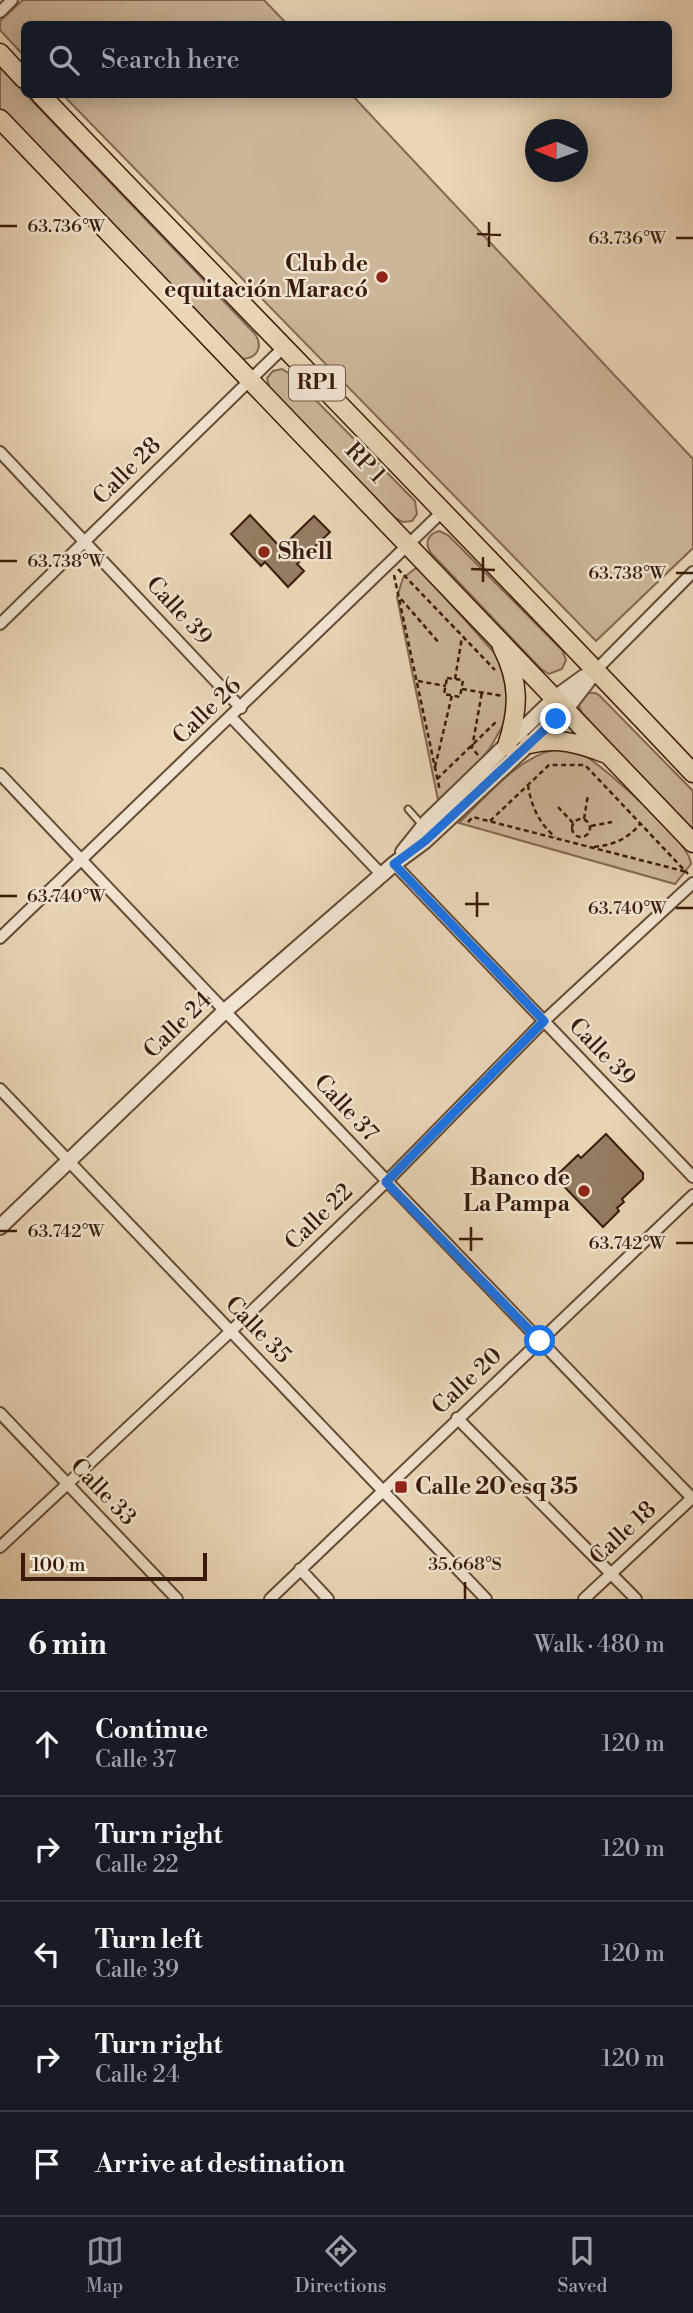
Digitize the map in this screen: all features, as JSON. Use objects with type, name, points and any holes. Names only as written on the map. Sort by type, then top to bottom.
[{"type":"main road","points":[[0,53],[21,76]]},
{"type":"main road","name":"RP 1","points":[[44,98],[693,773]]},
{"type":"main road","name":"RP 1","points":[[0,119],[693,842]]},
{"type":"main road","points":[[495,635],[509,664],[515,689],[516,717],[507,746]]},
{"type":"main road","points":[[529,744],[560,740],[582,744],[610,755]]},
{"type":"street","points":[[1,9],[12,0]]},
{"type":"street","name":"Calle 28","points":[[0,624],[283,348]]},
{"type":"street","name":"Calle 39","points":[[0,452],[241,708]]},
{"type":"street","name":"Calle 26","points":[[0,938],[442,512]]},
{"type":"street","name":"Calle 24","points":[[0,1227],[226,1010],[382,876],[424,826],[507,746],[561,703],[596,670],[693,572]]},
{"type":"street","name":"Calle 24","points":[[394,864],[425,841],[529,744],[561,703]]},
{"type":"street","points":[[231,717],[382,876]]},
{"type":"street","name":"Calle 37","points":[[0,775],[226,1010],[386,1182],[690,1495]]},
{"type":"street","name":"Calle 39","points":[[394,864],[693,1177]]},
{"type":"street","name":"Calle 22","points":[[0,1547],[231,1331],[386,1182],[544,1021],[693,881]]},
{"type":"street","name":"Calle 35","points":[[0,1089],[486,1599]]},
{"type":"street","name":"Calle 20","points":[[270,1599],[693,1195]]},
{"type":"street","name":"Calle 33","points":[[0,1413],[177,1599]]},
{"type":"street","points":[[457,1418],[636,1599]]},
{"type":"street","name":"Calle 18","points":[[584,1599],[690,1495],[693,1481]]},
{"type":"street","points":[[300,1569],[328,1599]]},
{"type":"lane","points":[[408,809],[424,826]]},
{"type":"path","points":[[391,562],[441,796]]},
{"type":"path","points":[[391,562],[495,670]]},
{"type":"path","points":[[398,596],[440,644]]},
{"type":"path","points":[[455,679],[463,636]]},
{"type":"path","points":[[447,678],[463,680],[460,697],[444,694],[446,686],[447,678]]},
{"type":"path","points":[[416,681],[446,686]]},
{"type":"path","points":[[503,687],[504,705]]},
{"type":"path","points":[[462,689],[504,696]]},
{"type":"path","points":[[472,748],[482,692]]},
{"type":"path","points":[[435,769],[452,695]]},
{"type":"path","points":[[437,779],[472,748],[505,713]]},
{"type":"path","points":[[490,821],[549,765],[585,765],[693,881]]},
{"type":"path","points":[[528,785],[530,800],[539,818],[558,839]]},
{"type":"path","points":[[584,819],[588,796]]},
{"type":"path","points":[[558,807],[573,822]]},
{"type":"path","points":[[468,822],[474,817],[687,872]]},
{"type":"path","points":[[573,822],[584,819],[590,826]]},
{"type":"path","points":[[573,822],[572,831],[579,838],[587,835],[590,826]]},
{"type":"path","points":[[590,826],[612,822]]},
{"type":"path","points":[[584,846],[607,846],[618,842],[641,824]]},
{"type":"shaded area","points":[[23,0],[264,0],[284,21],[21,21],[21,53],[0,30],[0,21]]},
{"type":"shaded area","points":[[0,67],[21,89],[21,98],[30,98],[255,334],[259,343],[258,351],[243,359],[234,355],[0,109]]},
{"type":"shaded area","name":"Club de equitación Maracó","points":[[66,98],[355,98],[693,459],[693,548],[596,641]]},
{"type":"shaded area","points":[[282,369],[415,501],[417,514],[412,521],[403,522],[395,518],[270,391],[267,378],[273,371]]},
{"type":"shaded area","points":[[439,531],[448,535],[562,650],[566,660],[562,669],[549,674],[541,669],[431,553],[428,539]]},
{"type":"shaded area","points":[[416,568],[500,659],[509,696],[506,720],[490,748],[474,768],[438,800],[397,597],[403,578]]},
{"type":"shaded area","points":[[586,693],[599,695],[693,791],[693,831],[582,713],[578,704]]},
{"type":"shaded area","points":[[561,749],[581,754],[597,764],[629,791],[678,840],[691,864],[675,884],[459,823],[505,777],[533,758]]},
{"type":"building","points":[[250,515],[281,548],[314,516],[330,532],[297,564],[304,571],[288,587],[265,562],[261,566],[231,534]]},
{"type":"building","points":[[606,1134],[643,1173],[643,1179],[622,1199],[624,1202],[617,1208],[619,1211],[603,1227],[555,1177],[578,1155],[581,1158]]},
{"type":"place","name":"Club de equitación Maracó","points":[[382,277]]},
{"type":"place","name":"Shell","points":[[264,552]]},
{"type":"place","name":"Banco de La Pampa","points":[[584,1191]]},
{"type":"place","name":"Calle 20 esq 35","points":[[401,1487]]},
{"type":"route","points":[[540,1341],[386,1182],[544,1021],[394,864],[425,841],[556,719]]}]
